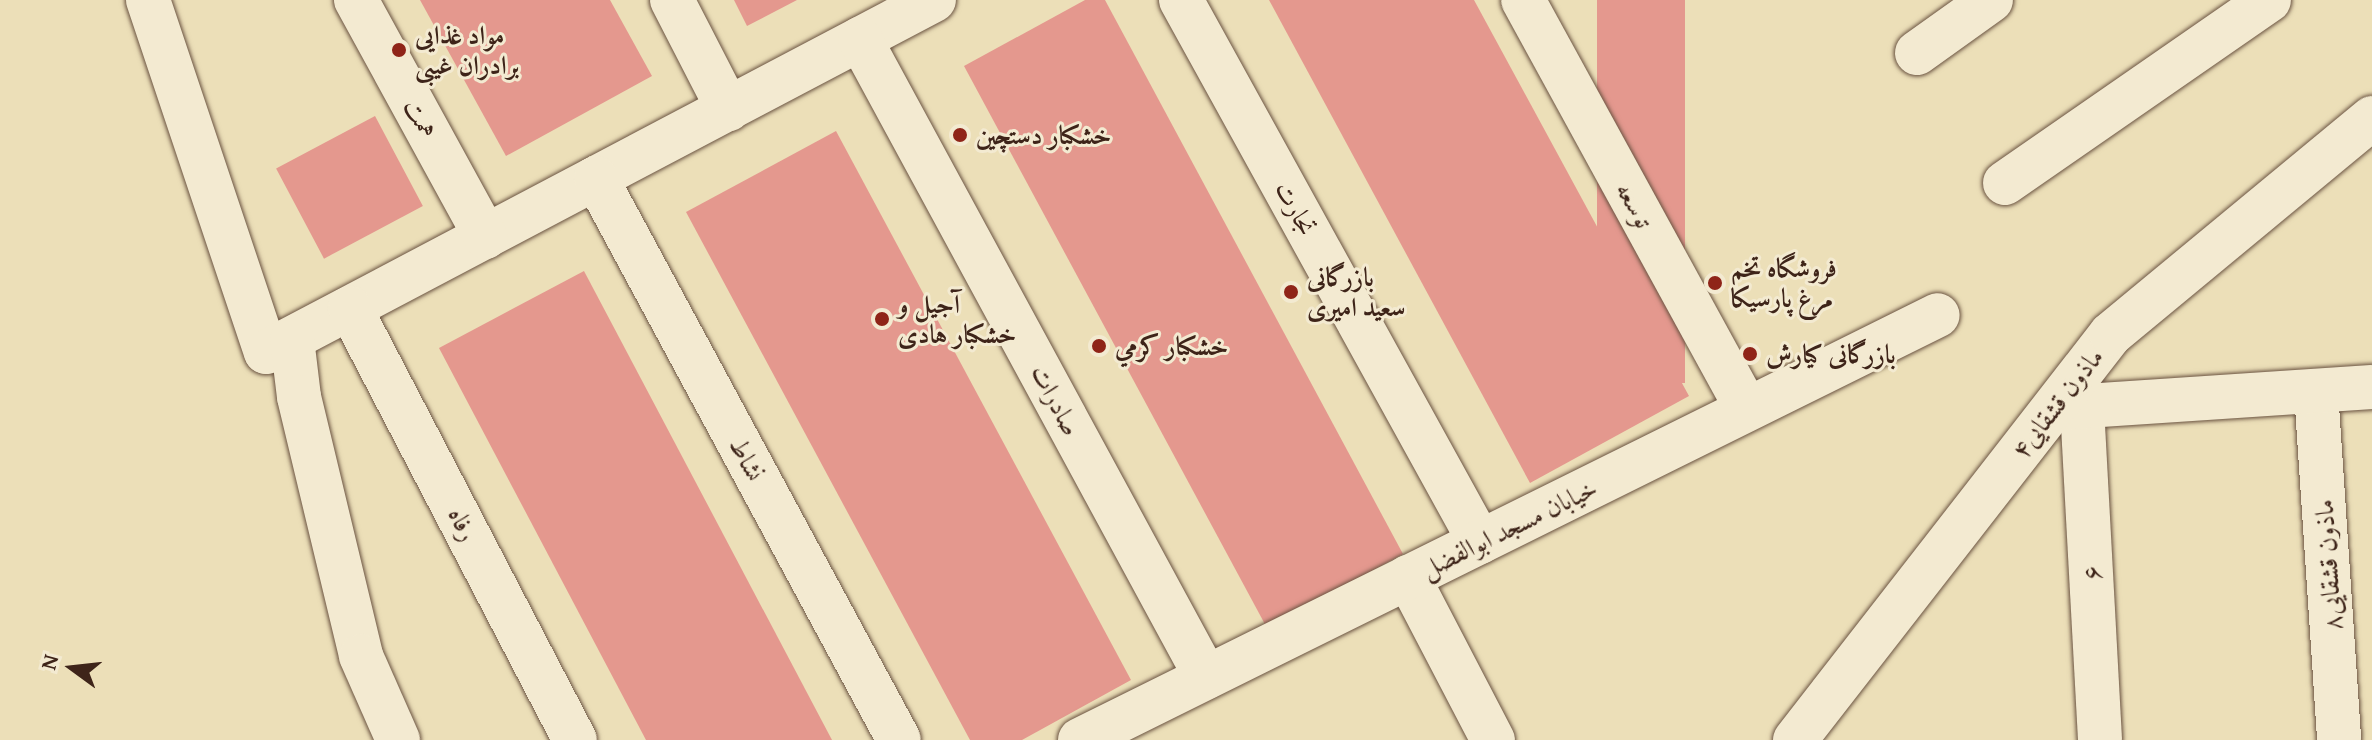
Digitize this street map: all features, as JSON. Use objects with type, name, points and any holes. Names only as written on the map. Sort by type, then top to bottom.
[{"type":"street","points":[[148,0],[266,352],[934,0]]},
{"type":"street","name":"همت","points":[[356,0],[486,237]]},
{"type":"street","points":[[672,0],[728,109]]},
{"type":"street","name":"تجارت","points":[[1181,0],[1480,542]]},
{"type":"street","name":"توسعه","points":[[1523,0],[1747,409]]},
{"type":"street","points":[[1917,53],[1991,0]]},
{"type":"street","points":[[2005,183],[2269,0]]},
{"type":"street","name":"صادرات","points":[[860,39],[1206,677]]},
{"type":"street","name":"۴ماذون قشقایی","points":[[1795,740],[2068,408],[2111,334],[2372,118]]},
{"type":"street","name":"نشاط","points":[[596,178],[899,740]]},
{"type":"street","name":"رفاه","points":[[350,308],[575,740]]},
{"type":"street","name":"خیابان مسجد ابوالفضل","points":[[1080,740],[1938,315]]},
{"type":"street","points":[[292,339],[302,412],[361,656],[398,740]]},
{"type":"street","points":[[2068,408],[2372,387]]},
{"type":"street","name":"۸ماذون قشقایی","points":[[2316,391],[2339,740]]},
{"type":"street","name":"۶","points":[[2068,408],[2100,740]]},
{"type":"street","points":[[1408,577],[1493,740]]},
{"type":"building","points":[[420,0],[610,0],[652,76],[506,156]]},
{"type":"building","points":[[734,0],[797,0],[747,26]]},
{"type":"building","points":[[1085,0],[1105,0],[1403,554],[1267,628],[964,66]]},
{"type":"building","points":[[1269,0],[1474,0],[1689,396],[1530,483]]},
{"type":"building","points":[[1597,0],[1685,0],[1685,383],[1597,383]]},
{"type":"building","points":[[375,116],[423,206],[324,259],[276,169]]},
{"type":"building","points":[[836,131],[1131,680],[1022,740],[970,740],[686,212]]},
{"type":"building","points":[[584,271],[832,740],[646,740],[439,348]]},
{"type":"place","name":"مواد غذایی برادران غیبی","points":[[399,50]]},
{"type":"place","name":"خشکبار دستچین","points":[[960,135]]},
{"type":"place","name":"فروشگاه تخم مرغ پارسیکا","points":[[1715,283]]},
{"type":"place","name":"بازرگانی سعید امیری","points":[[1291,292]]},
{"type":"place","name":"آجیل و خشکبار هادی","points":[[882,319]]},
{"type":"place","name":"خشكبار كرمي","points":[[1099,346]]},
{"type":"place","name":"بازرگانی کیارش","points":[[1750,354]]}]
